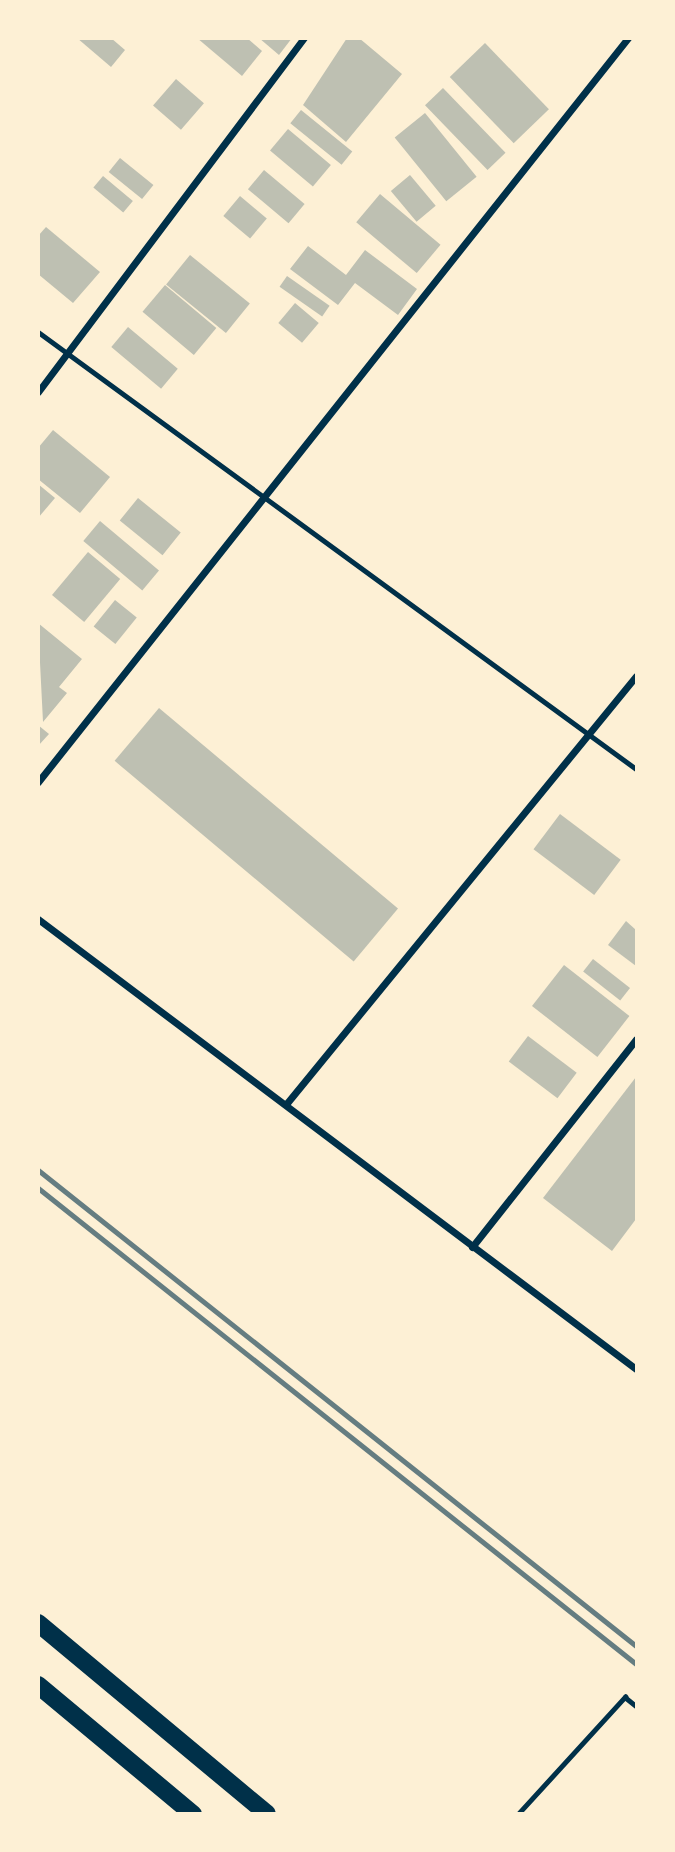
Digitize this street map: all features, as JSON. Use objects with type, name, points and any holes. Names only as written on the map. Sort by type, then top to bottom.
[{"type":"main road","points":[[38,1623],[267,1814]]},
{"type":"main road","points":[[38,1685],[193,1814]]},
{"type":"street","points":[[38,392],[304,38]]},
{"type":"street","points":[[38,782],[630,40]]},
{"type":"street","points":[[287,1103],[636,676]]},
{"type":"street","points":[[38,919],[287,1103],[472,1247],[636,1369]]},
{"type":"street","points":[[472,1247],[636,1039]]},
{"type":"lane","points":[[38,332],[636,769]]},
{"type":"path","points":[[518,1814],[625,1697],[636,1706]]},
{"type":"building","points":[[77,38],[111,38],[125,50],[111,67]]},
{"type":"building","points":[[197,38],[247,38],[262,51],[242,76]]},
{"type":"building","points":[[259,38],[292,38],[279,55]]},
{"type":"building","points":[[347,38],[359,38],[402,74],[346,142],[303,105]]},
{"type":"building","points":[[485,43],[549,109],[514,143],[450,77]]},
{"type":"building","points":[[176,79],[204,103],[181,130],[153,105]]},
{"type":"building","points":[[443,88],[506,153],[488,170],[425,105]]},
{"type":"building","points":[[301,110],[352,152],[342,165],[290,123]]},
{"type":"building","points":[[425,113],[477,177],[446,201],[395,138]]},
{"type":"building","points":[[288,129],[331,165],[313,186],[270,150]]},
{"type":"building","points":[[120,158],[153,185],[142,199],[109,172]]},
{"type":"building","points":[[264,170],[305,204],[289,223],[248,189]]},
{"type":"building","points":[[410,175],[436,206],[417,222],[391,191]]},
{"type":"building","points":[[103,176],[133,201],[123,213],[93,187]]},
{"type":"building","points":[[380,194],[441,245],[417,273],[356,222]]},
{"type":"building","points":[[240,196],[267,218],[250,238],[223,216]]},
{"type":"building","points":[[46,227],[100,272],[73,303],[38,274],[38,236]]},
{"type":"building","points":[[308,246],[346,275],[365,250],[417,289],[398,315],[355,283],[338,305],[290,269]]},
{"type":"building","points":[[190,255],[250,303],[226,333],[166,285]]},
{"type":"building","points":[[287,276],[330,306],[322,316],[280,287]]},
{"type":"building","points":[[165,285],[216,328],[194,355],[143,312]]},
{"type":"building","points":[[295,303],[319,323],[302,343],[278,323]]},
{"type":"building","points":[[128,327],[178,369],[161,389],[111,347]]},
{"type":"building","points":[[53,430],[110,477],[80,513],[38,479],[38,448]]},
{"type":"building","points":[[38,484],[55,498],[38,518]]},
{"type":"building","points":[[138,498],[181,533],[162,555],[120,521]]},
{"type":"building","points":[[100,521],[159,570],[142,590],[83,541]]},
{"type":"building","points":[[88,552],[120,579],[84,622],[52,595]]},
{"type":"building","points":[[115,600],[137,618],[115,644],[94,626]]},
{"type":"building","points":[[38,623],[82,659],[59,687],[67,693],[43,722]]},
{"type":"building","points":[[159,708],[398,909],[354,961],[115,761]]},
{"type":"building","points":[[38,725],[49,734],[38,746]]},
{"type":"building","points":[[560,814],[621,860],[594,895],[534,849]]},
{"type":"building","points":[[626,921],[636,930],[636,966],[608,945]]},
{"type":"building","points":[[593,959],[630,988],[620,1001],[583,972]]},
{"type":"building","points":[[564,965],[629,1016],[597,1057],[532,1006]]},
{"type":"building","points":[[528,1036],[577,1073],[557,1098],[509,1062]]},
{"type":"building","points":[[636,1077],[636,1219],[612,1251],[543,1198]]},
{"type":"railway","points":[[38,1170],[636,1646]]},
{"type":"railway","points":[[38,1188],[636,1664]]}]
